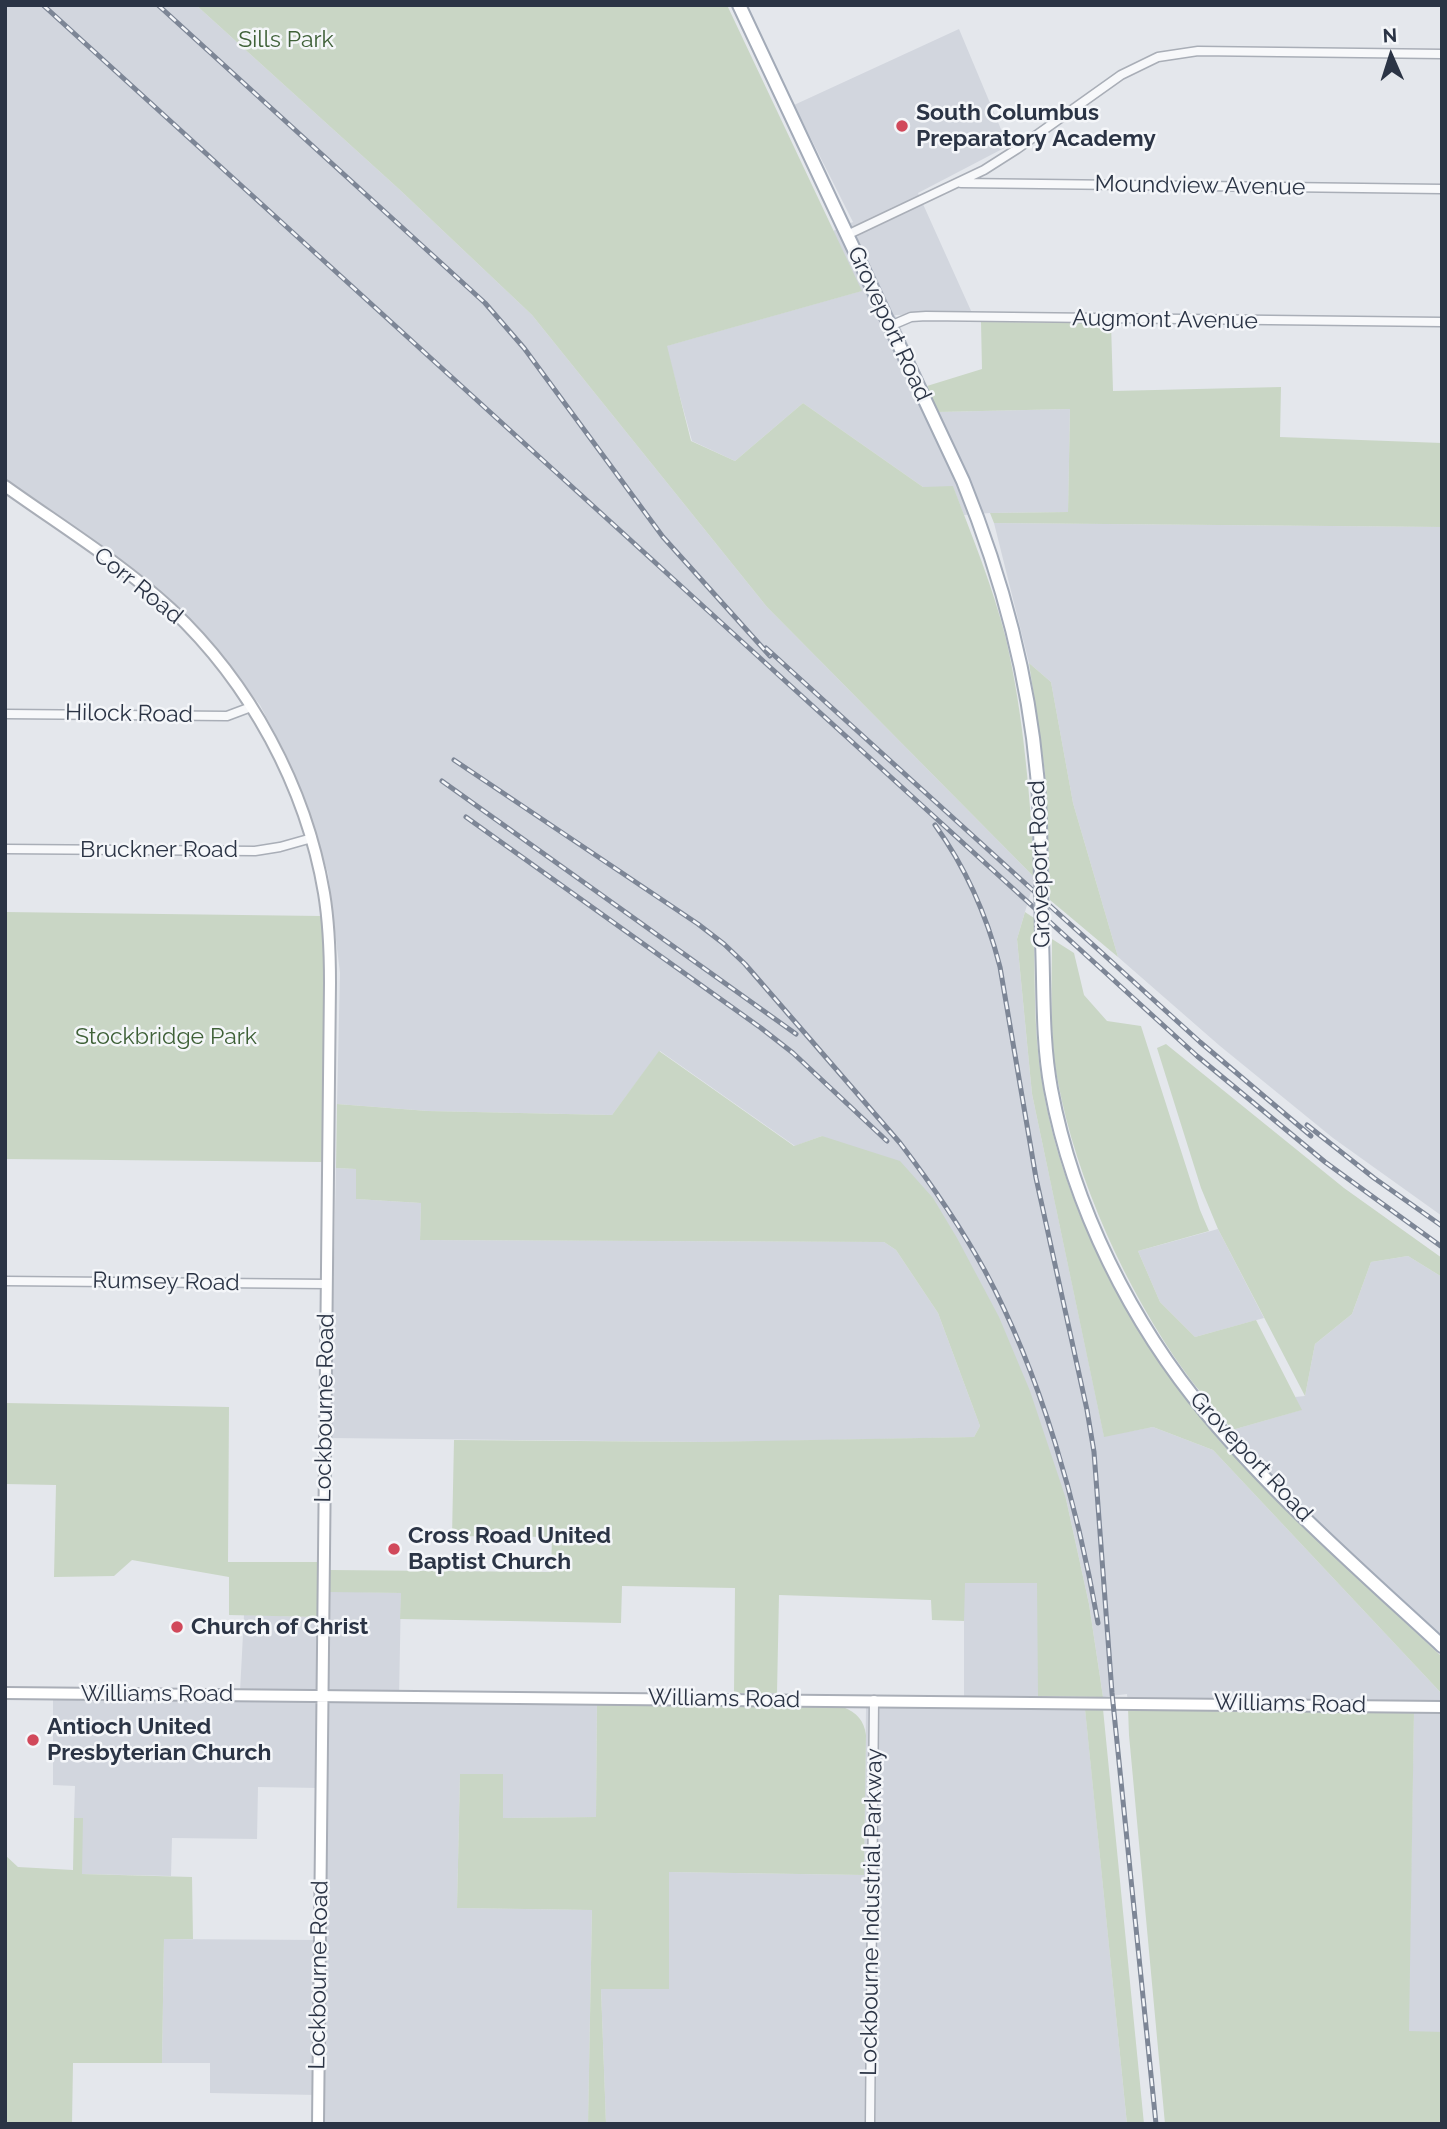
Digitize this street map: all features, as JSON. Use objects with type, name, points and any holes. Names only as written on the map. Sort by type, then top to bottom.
[{"type":"main road","name":"Groveport Road","points":[[738,5],[962,481],[989,550],[1007,609],[1020,662],[1039,790],[1046,1052],[1060,1131],[1095,1229],[1136,1311],[1194,1397],[1237,1448],[1293,1505],[1442,1646]]},
{"type":"street","points":[[847,235],[958,183],[1017,149],[1121,75],[1157,57],[1198,51],[1442,54]]},
{"type":"street","name":"Moundview Avenue","points":[[958,183],[1442,189]]},
{"type":"street","name":"Augmont Avenue","points":[[890,326],[919,316],[1442,322]]},
{"type":"street","name":"Corr Road","points":[[5,486],[127,573],[171,609],[218,660],[251,707]]},
{"type":"street","name":"Hilock Road","points":[[5,714],[227,716],[251,707]]},
{"type":"street","name":"Lockbourne Road","points":[[251,707],[283,764],[312,838],[324,891],[330,957],[318,2124]]},
{"type":"street","name":"Bruckner Road","points":[[5,849],[255,851],[312,838]]},
{"type":"street","name":"Rumsey Road","points":[[5,1280],[327,1284]]},
{"type":"street","name":"Williams Road","points":[[5,1693],[1442,1707]]},
{"type":"street","name":"Lockbourne Industrial Parkway","points":[[870,2124],[874,1700]]},
{"type":"shaded area","points":[[5,5],[196,5],[400,190],[532,315],[767,607],[1035,878],[1017,939],[1032,1094],[1104,1436],[1153,1427],[1213,1450],[1442,1694],[1442,2032],[1408,2032],[1414,1711],[1128,1708],[1127,1694],[1103,1697],[1089,1604],[1066,1499],[822,1136],[795,1146],[660,1051],[612,1115],[428,1111],[337,1104],[340,973],[328,873],[288,759],[260,705],[205,637],[172,603],[119,558],[5,478]]},
{"type":"shaded area","points":[[959,29],[1008,146],[918,193],[972,313],[895,315],[938,412],[1070,409],[1068,512],[964,515],[953,487],[923,487],[803,403],[735,461],[692,441],[666,346],[861,291],[833,231],[853,222],[794,105]]},
{"type":"shaded area","points":[[994,523],[1442,527],[1442,1216],[1333,1138],[1220,1046],[1118,957],[1073,803],[1051,682],[1029,663]]},
{"type":"shaded area","points":[[336,1168],[356,1169],[357,1199],[421,1203],[420,1240],[884,1242],[896,1250],[938,1313],[980,1426],[974,1437],[786,1441],[330,1438]]},
{"type":"shaded area","points":[[1218,1229],[1264,1318],[1195,1337],[1160,1302],[1138,1251]]},
{"type":"shaded area","points":[[1408,1256],[1442,1277],[1442,1657],[1300,1523],[1216,1436],[1301,1410],[1295,1397],[1305,1396],[1315,1344],[1352,1314],[1371,1262]]},
{"type":"shaded area","points":[[964,1583],[1038,1583],[1038,1696],[1084,1698],[1127,2124],[606,2124],[601,1989],[669,1989],[669,1872],[864,1875],[866,1707],[964,1709]]},
{"type":"shaded area","points":[[317,1591],[401,1593],[399,1697],[597,1701],[596,1817],[503,1818],[460,1775],[457,1908],[592,1910],[588,2124],[317,2124],[317,2095],[210,2093],[210,2063],[162,2063],[164,1939],[320,1940],[320,1788],[258,1787],[257,1839],[172,1838],[171,1876],[81,1874],[82,1818],[74,1818],[75,1786],[53,1785],[53,1691],[240,1692],[244,1615],[316,1617]]},
{"type":"green space","name":"Sills Park","points":[[196,5],[727,5],[862,291],[667,346],[691,441],[735,461],[803,403],[923,487],[953,486],[982,562],[1006,639],[1025,758],[1035,878],[767,607],[532,315],[400,190]]},
{"type":"green space","points":[[981,322],[1111,323],[1113,391],[1281,387],[1280,437],[1442,443],[1442,527],[994,523],[990,513],[1068,512],[1070,409],[938,412],[927,386],[982,369]]},
{"type":"green space","points":[[1029,663],[1051,682],[1073,803],[1118,957],[1050,900],[1045,773]]},
{"type":"green space","name":"Stockbridge Park","points":[[5,912],[321,916],[326,975],[322,1162],[5,1159]]},
{"type":"green space","points":[[1025,912],[1034,918],[1037,1041],[1052,1131],[1066,1178],[1105,1269],[1156,1355],[1221,1442],[1309,1531],[1442,1657],[1442,1694],[1213,1450],[1153,1427],[1104,1437],[1032,1094],[1017,939]]},
{"type":"green space","points":[[1052,939],[1074,953],[1084,995],[1107,1021],[1141,1026],[1209,1231],[1138,1251],[1160,1302],[1195,1337],[1256,1320],[1302,1410],[1232,1430],[1190,1379],[1143,1307],[1106,1233],[1077,1157],[1066,1119],[1055,1065],[1052,1029]]},
{"type":"green space","points":[[1166,1044],[1344,1188],[1442,1258],[1442,1277],[1408,1256],[1371,1262],[1352,1314],[1315,1344],[1305,1396],[1218,1229],[1201,1188],[1157,1048]]},
{"type":"green space","points":[[659,1051],[794,1146],[822,1136],[900,1161],[933,1198],[999,1317],[1030,1391],[1066,1499],[1089,1604],[1103,1697],[1038,1696],[1037,1583],[965,1583],[964,1621],[932,1620],[931,1600],[779,1595],[777,1693],[734,1693],[735,1588],[622,1586],[621,1623],[400,1619],[401,1593],[330,1592],[330,1570],[551,1572],[552,1537],[452,1536],[454,1440],[702,1442],[974,1437],[980,1426],[938,1313],[896,1250],[884,1242],[420,1240],[421,1203],[356,1199],[356,1169],[336,1168],[337,1104],[428,1111],[612,1115]]},
{"type":"green space","points":[[5,1403],[229,1407],[228,1562],[318,1562],[317,1617],[229,1615],[229,1577],[132,1560],[114,1576],[54,1577],[56,1485],[5,1484]]},
{"type":"green space","points":[[597,1701],[843,1707],[852,1712],[862,1721],[866,1735],[864,1875],[669,1872],[669,1989],[601,1989],[606,2124],[588,2124],[592,1910],[457,1908],[460,1774],[503,1774],[503,1818],[596,1817]]},
{"type":"green space","points":[[1128,1708],[1414,1711],[1409,2031],[1442,2032],[1442,2124],[1165,2124]]},
{"type":"green space","points":[[1085,1709],[1103,1709],[1144,2124],[1127,2124]]},
{"type":"green space","points":[[74,1818],[83,1818],[82,1874],[192,1877],[193,1939],[164,1939],[162,2063],[73,2063],[72,2124],[5,2124],[5,1855],[18,1867],[73,1870]]},
{"type":"railway","points":[[43,5],[1197,1056],[1325,1162],[1442,1247]]},
{"type":"railway","points":[[158,5],[485,303],[524,348],[663,537],[770,656]]},
{"type":"railway","points":[[766,648],[1200,1042],[1311,1136]]},
{"type":"railway","points":[[454,760],[724,944],[745,964],[900,1143],[976,1255],[1005,1311],[1023,1354],[1040,1397],[1068,1488],[1098,1623]]},
{"type":"railway","points":[[442,781],[796,1034]]},
{"type":"railway","points":[[466,817],[761,1028],[793,1053],[887,1141]]},
{"type":"railway","points":[[935,825],[974,893],[989,929],[1000,967],[1036,1178],[1087,1410],[1094,1452],[1112,1693],[1156,2124]]},
{"type":"railway","points":[[1307,1125],[1374,1178],[1442,1226]]},
{"type":"place","name":"South Columbus Preparatory Academy","points":[[902,126]]},
{"type":"place","name":"Cross Road United Baptist Church","points":[[394,1549]]},
{"type":"place","name":"Church of Christ","points":[[177,1627]]},
{"type":"place","name":"Antioch United Presbyterian Church","points":[[33,1740]]}]
